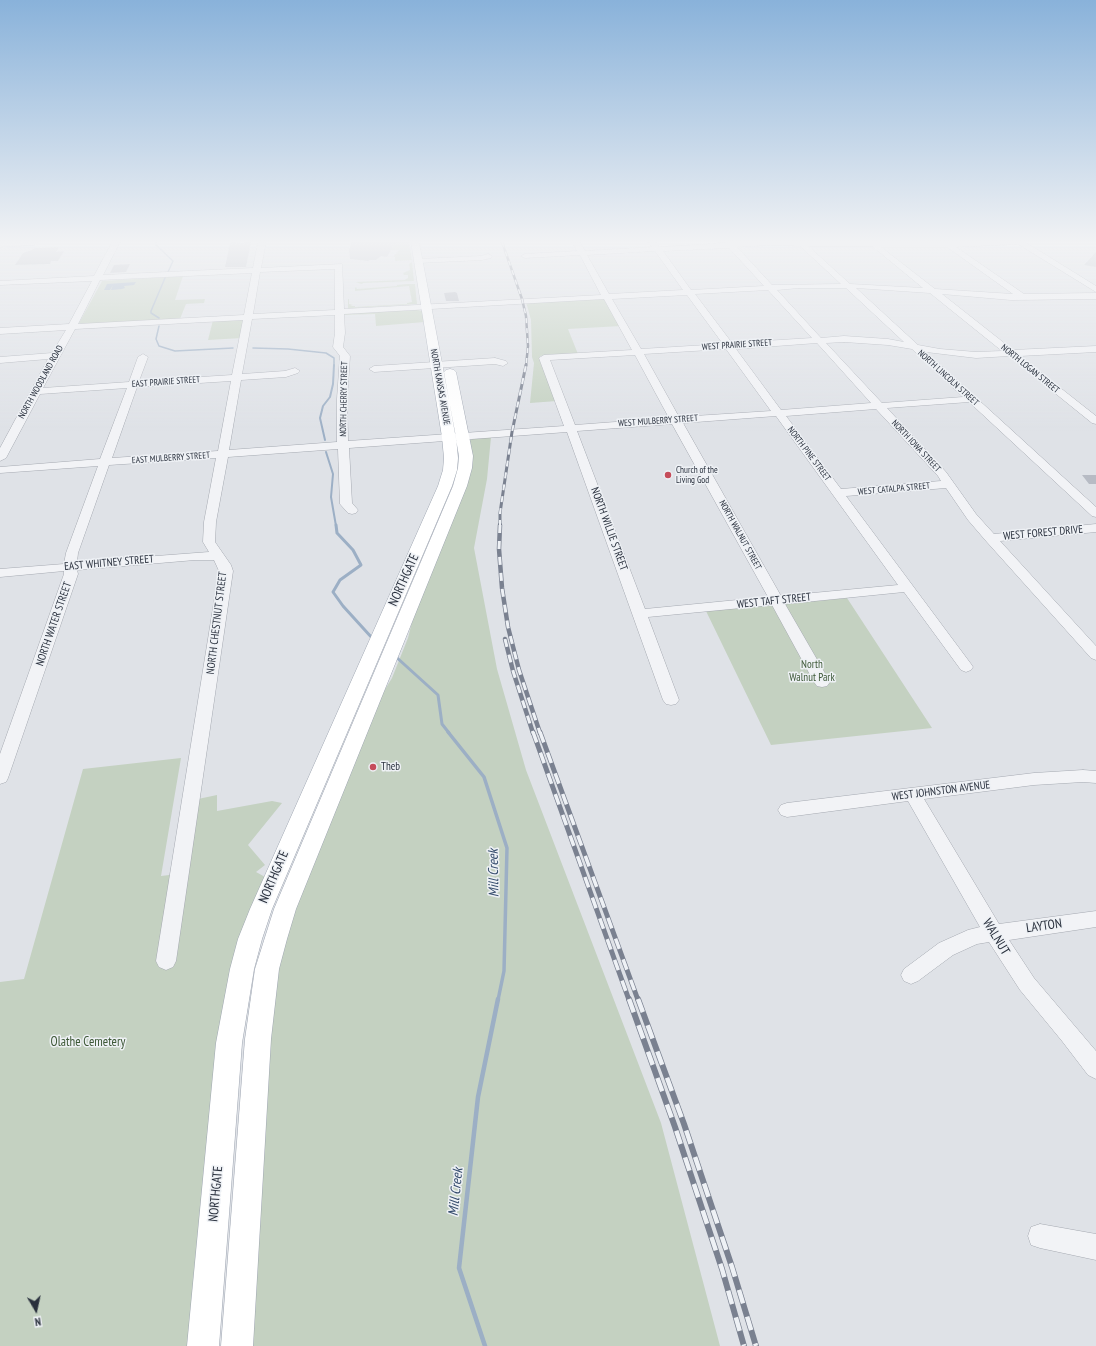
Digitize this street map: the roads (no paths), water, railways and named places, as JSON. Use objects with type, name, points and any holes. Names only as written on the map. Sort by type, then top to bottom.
[{"type":"main road","name":"NORTH KANSAS AVENUE","points":[[431,306],[442,331]]},
{"type":"main road","name":"NORTH KANSAS AVENUE","points":[[431,306],[436,365],[456,437]]},
{"type":"main road","name":"NORTH KANSAS AVENUE","points":[[447,359],[456,437]]},
{"type":"main road","name":"NORTHGATE","points":[[237,1346],[258,1039],[267,969],[274,939],[377,663],[387,618],[445,486],[450,470],[456,437]]},
{"type":"main road","name":"NORTHGATE","points":[[203,1346],[229,1043],[242,969],[250,939],[261,909],[377,663],[400,630],[460,486],[465,468],[466,456],[456,437]]},
{"type":"street","name":"NORTH WOODLAND ROAD","points":[[0,458],[84,305]]},
{"type":"street","name":"NORTH CHESTNUT STREET","points":[[166,961],[226,571],[224,565],[209,542],[210,522],[251,305]]},
{"type":"street","name":"NORTH CHERRY STREET","points":[[338,305],[340,333],[338,347],[345,356],[342,399],[346,504],[352,510]]},
{"type":"street","points":[[0,331],[454,305]]},
{"type":"street","name":"NORTH WALNUT STREET","points":[[610,305],[822,682]]},
{"type":"street","name":"NORTH PINE STREET","points":[[698,305],[966,667]]},
{"type":"street","name":"NORTH IOWA STREET","points":[[786,305],[942,474],[972,517],[1096,655]]},
{"type":"street","name":"NORTH LINCOLN STREET","points":[[868,305],[1096,513]]},
{"type":"street","name":"NORTH LOGAN STREET","points":[[951,305],[1096,421]]},
{"type":"street","name":"WEST PRAIRIE STREET","points":[[544,358],[818,340],[860,339],[883,341],[957,354],[1012,354],[1096,349]]},
{"type":"street","points":[[0,360],[55,356]]},
{"type":"street","name":"NORTH WATER STREET","points":[[0,778],[71,574],[70,562],[72,553],[143,357]]},
{"type":"street","name":"NORTH WILLIE STREET","points":[[544,358],[671,700]]},
{"type":"street","points":[[374,369],[436,365],[447,359],[495,361],[503,363]]},
{"type":"street","name":"EAST PRAIRIE STREET","points":[[36,391],[238,378],[286,374],[296,371]]},
{"type":"street","name":"WEST MULBERRY STREET","points":[[343,445],[879,405],[972,400]]},
{"type":"street","name":"EAST MULBERRY STREET","points":[[0,470],[343,445]]},
{"type":"street","name":"WEST CATALPA STREET","points":[[838,493],[950,484]]},
{"type":"street","name":"WEST FOREST DRIVE","points":[[990,538],[1096,528]]},
{"type":"street","name":"EAST WHITNEY STREET","points":[[0,573],[195,556],[217,556]]},
{"type":"street","name":"WEST TAFT STREET","points":[[640,614],[907,588]]},
{"type":"street","name":"WEST JOHNSTON AVENUE","points":[[787,810],[1034,779],[1083,776],[1096,777]]},
{"type":"street","name":"WALNUT","points":[[912,794],[992,933],[1028,984],[1096,1068]]},
{"type":"street","name":"LAYTON","points":[[911,975],[946,949],[975,936],[1096,919]]},
{"type":"street","points":[[1040,1236],[1096,1247]]},
{"type":"waterway","name":"Mill Creek","points":[[154,305],[151,313],[159,318]]},
{"type":"waterway","name":"Mill Creek","points":[[159,326],[156,339],[159,346],[175,351],[233,348]]},
{"type":"waterway","name":"Mill Creek","points":[[253,348],[288,349],[326,353],[334,358],[334,365]]},
{"type":"waterway","name":"Mill Creek","points":[[325,440],[320,418],[323,406],[330,397],[333,384],[334,365]]},
{"type":"waterway","name":"Mill Creek","points":[[326,452],[333,474],[331,497],[336,526]]},
{"type":"waterway","name":"Mill Creek","points":[[336,525],[337,533],[353,550],[361,565],[340,580],[333,592],[343,606],[373,639]]},
{"type":"waterway","name":"Mill Creek","points":[[395,656],[438,695],[442,724],[449,733]]},
{"type":"waterway","name":"Mill Creek","points":[[448,732],[484,777],[507,848],[504,971],[498,1000]]},
{"type":"waterway","name":"Mill Creek","points":[[485,1346],[459,1268],[478,1097],[498,999]]},
{"type":"railway","points":[[523,305],[526,316],[528,346],[526,366]]},
{"type":"railway","points":[[500,525],[500,513],[512,432],[526,365]]},
{"type":"railway","points":[[500,525],[499,549],[502,588],[508,627],[519,670],[540,733]]},
{"type":"railway","points":[[505,639],[513,671],[533,733]]},
{"type":"railway","points":[[533,732],[629,1000]]},
{"type":"railway","points":[[540,732],[638,1000]]},
{"type":"railway","points":[[629,999],[675,1127],[722,1269],[744,1346]]},
{"type":"railway","points":[[638,999],[684,1124],[732,1267],[756,1346]]},
{"type":"place","name":"Church of the Living God","points":[[668,475]]},
{"type":"place","name":"Theb","points":[[373,767]]},
{"type":"park label","name":"North Walnut Park","points":[[812,671]]},
{"type":"park label","name":"Olathe Cemetery","points":[[88,1042]]}]
